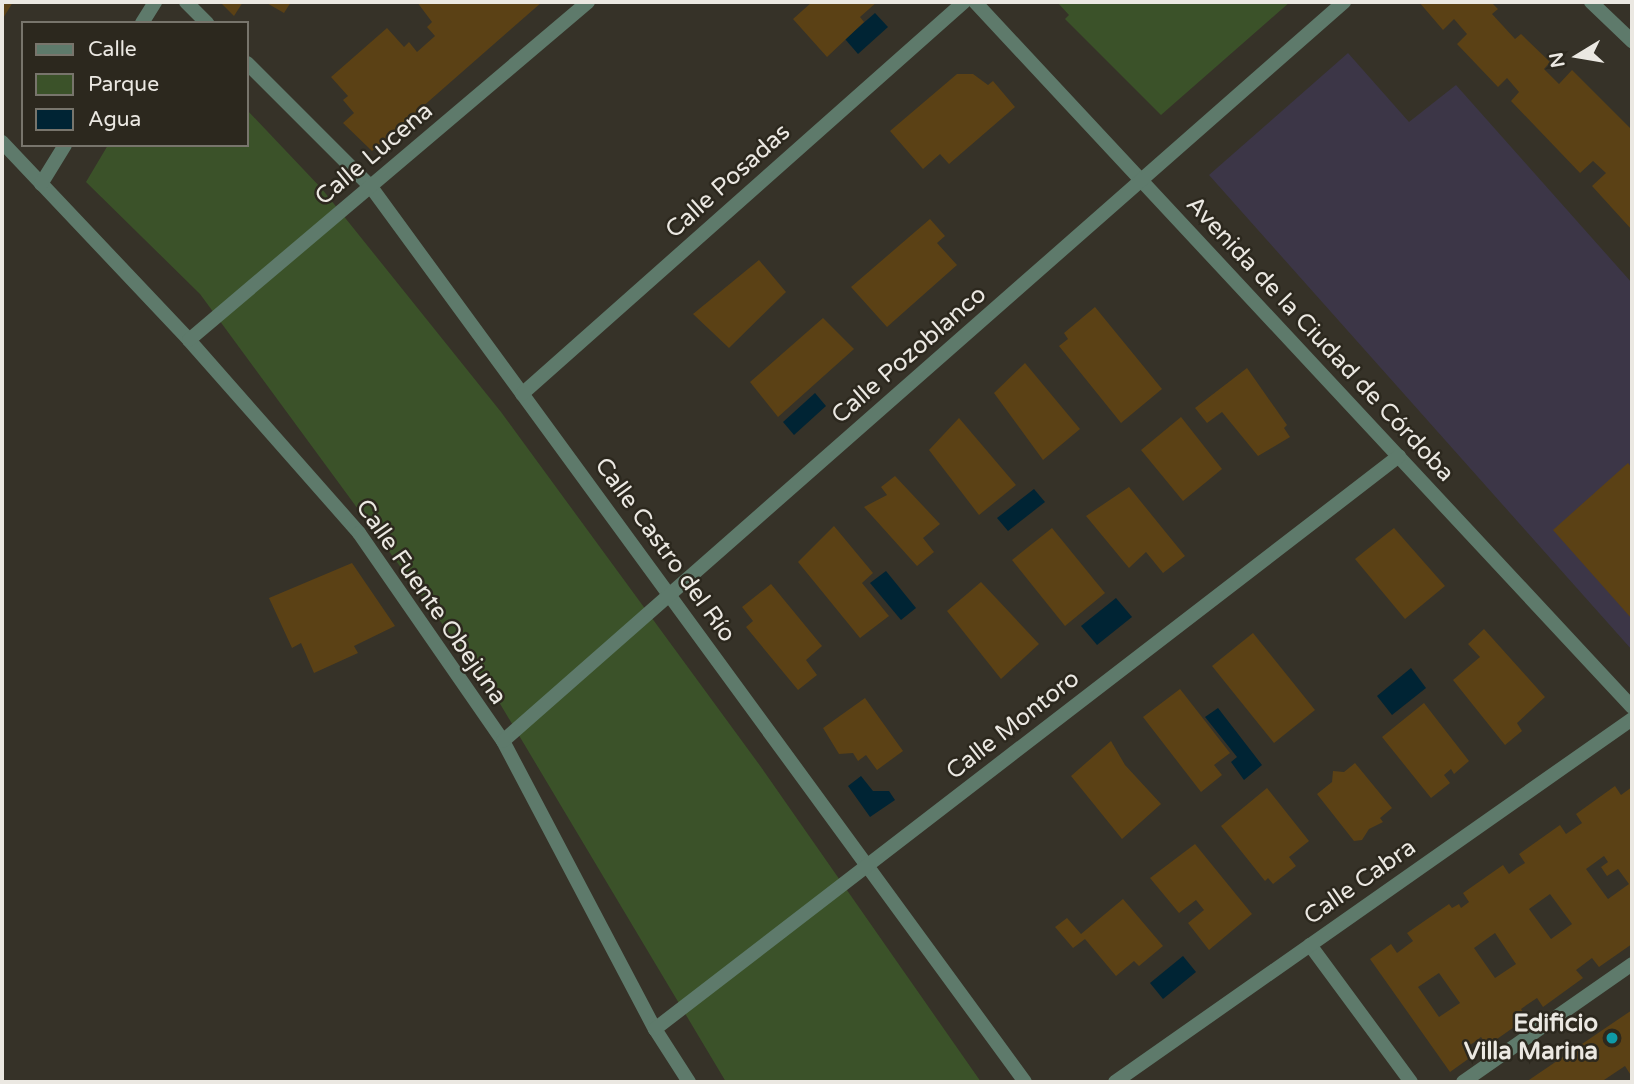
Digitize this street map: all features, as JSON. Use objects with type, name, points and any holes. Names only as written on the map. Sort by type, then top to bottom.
[{"type":"street","points":[[143,21],[155,2]]},
{"type":"street","points":[[186,2],[205,21]]},
{"type":"street","name":"Calle Lucena","points":[[188,340],[588,2]]},
{"type":"street","name":"Calle Posadas","points":[[522,394],[964,2]]},
{"type":"street","name":"Avenida de la Ciudad de Córdoba","points":[[975,2],[1632,707]]},
{"type":"street","name":"Calle Pozoblanco","points":[[503,741],[1344,2]]},
{"type":"street","points":[[1591,2],[1632,41]]},
{"type":"street","name":"Calle Castro del Río","points":[[248,64],[371,187],[1025,1082]]},
{"type":"street","name":"Calle Fuente Obejuna","points":[[2,142],[188,340],[359,533],[503,741],[655,1030],[689,1082]]},
{"type":"street","points":[[41,184],[64,147]]},
{"type":"street","name":"Calle Montoro","points":[[655,1030],[1399,456]]},
{"type":"street","name":"Calle Cabra","points":[[1115,1082],[1632,719]]},
{"type":"street","points":[[1310,944],[1411,1082]]},
{"type":"street","points":[[1463,1082],[1632,964]]},
{"type":"shaded area","points":[[1348,53],[1409,122],[1456,85],[1632,283],[1632,650],[1209,175]]},
{"type":"green space","points":[[1057,2],[1290,2],[1161,115],[1065,19],[1069,15]]},
{"type":"green space","points":[[248,111],[322,189],[501,412],[761,767],[981,1082],[726,1082],[496,697],[200,294],[86,182],[107,147],[248,147]]},
{"type":"water","points":[[875,13],[888,27],[858,54],[845,39]]},
{"type":"water","points":[[815,393],[826,406],[794,435],[783,422]]},
{"type":"water","points":[[1034,489],[1045,502],[1008,531],[997,518]]},
{"type":"water","points":[[886,571],[916,608],[901,620],[870,583]]},
{"type":"water","points":[[1116,598],[1132,617],[1097,645],[1081,626]]},
{"type":"water","points":[[1411,668],[1426,688],[1392,715],[1377,696]]},
{"type":"water","points":[[1218,708],[1262,765],[1244,780],[1231,762],[1237,757],[1205,717]]},
{"type":"water","points":[[861,776],[873,791],[889,791],[895,800],[870,817],[848,786]]},
{"type":"water","points":[[1183,956],[1196,972],[1163,999],[1150,983]]},
{"type":"building","points":[[2,2],[13,2],[2,20]]},
{"type":"building","points":[[220,2],[243,2],[234,16]]},
{"type":"building","points":[[265,2],[291,2],[284,13]]},
{"type":"building","points":[[417,2],[542,2],[372,151],[343,123],[354,113],[343,100],[348,96],[331,77],[387,28],[404,47],[409,42],[417,52],[435,36],[427,27],[432,22]]},
{"type":"building","points":[[812,2],[877,2],[860,17],[864,22],[827,57],[793,19]]},
{"type":"building","points":[[1419,2],[1491,2],[1498,9],[1492,14],[1515,39],[1521,34],[1550,62],[1544,69],[1559,84],[1572,70],[1632,130],[1632,230],[1592,186],[1606,173],[1593,161],[1580,173],[1511,101],[1519,92],[1507,78],[1498,87],[1457,44],[1467,34],[1454,19],[1443,30]]},
{"type":"building","points":[[957,74],[973,74],[988,85],[993,81],[1015,107],[949,164],[940,154],[923,169],[890,131]]},
{"type":"building","points":[[930,219],[945,236],[937,243],[957,265],[887,327],[851,287]]},
{"type":"building","points":[[759,260],[786,292],[729,348],[693,314]]},
{"type":"building","points":[[1095,307],[1162,389],[1121,423],[1059,346],[1068,339],[1064,333]]},
{"type":"building","points":[[823,318],[854,349],[778,417],[750,382]]},
{"type":"building","points":[[1025,363],[1080,429],[1043,460],[994,393]]},
{"type":"building","points":[[1247,368],[1287,425],[1284,428],[1290,437],[1258,456],[1222,412],[1207,423],[1195,408]]},
{"type":"building","points":[[1181,417],[1222,469],[1183,501],[1141,450]]},
{"type":"building","points":[[959,418],[1016,485],[979,515],[929,450]]},
{"type":"building","points":[[1628,463],[1632,468],[1632,619],[1553,530]]},
{"type":"building","points":[[895,476],[940,524],[923,538],[934,552],[917,566],[864,507],[887,495],[881,487]]},
{"type":"building","points":[[1129,487],[1185,556],[1163,573],[1146,552],[1129,568],[1086,516]]},
{"type":"building","points":[[834,526],[873,573],[862,583],[889,616],[860,638],[798,562]]},
{"type":"building","points":[[1052,528],[1105,593],[1065,626],[1012,560]]},
{"type":"building","points":[[1394,528],[1445,586],[1405,619],[1355,559]]},
{"type":"building","points":[[352,563],[395,626],[354,646],[358,653],[314,673],[301,643],[292,648],[269,598]]},
{"type":"building","points":[[981,582],[1039,644],[1001,679],[947,611]]},
{"type":"building","points":[[771,584],[822,646],[806,660],[817,675],[798,690],[746,627],[753,621],[742,607]]},
{"type":"building","points":[[1484,629],[1545,697],[1517,723],[1522,731],[1505,745],[1453,680],[1480,657],[1468,644]]},
{"type":"building","points":[[1253,633],[1315,710],[1274,743],[1212,666]]},
{"type":"building","points":[[1180,689],[1230,753],[1214,765],[1222,775],[1201,792],[1143,717]]},
{"type":"building","points":[[865,698],[903,751],[877,770],[866,755],[858,761],[853,753],[839,754],[823,728]]},
{"type":"building","points":[[1424,703],[1469,761],[1454,774],[1451,769],[1444,775],[1450,783],[1431,798],[1382,737]]},
{"type":"building","points":[[1111,741],[1125,765],[1161,804],[1122,839],[1071,776]]},
{"type":"building","points":[[1355,763],[1392,808],[1380,818],[1383,822],[1369,829],[1362,840],[1354,841],[1317,794],[1332,782],[1333,771],[1344,772]]},
{"type":"building","points":[[1615,786],[1621,795],[1632,787],[1632,944],[1599,967],[1592,958],[1576,970],[1583,978],[1543,1007],[1537,998],[1528,1004],[1521,1009],[1527,1018],[1487,1046],[1481,1037],[1465,1048],[1471,1057],[1450,1072],[1370,959],[1391,944],[1397,953],[1413,941],[1407,933],[1449,904],[1452,908],[1459,904],[1461,908],[1469,902],[1463,893],[1503,865],[1509,874],[1525,863],[1519,854],[1560,825],[1566,834],[1582,823],[1576,814]],"holes":[[[1604,856],[1608,862],[1601,867],[1607,876],[1618,869],[1629,884],[1608,899],[1586,869]],[[1550,894],[1572,924],[1551,939],[1529,909]],[[1495,933],[1516,964],[1495,978],[1474,948]],[[1439,973],[1460,1003],[1439,1017],[1418,987]]]},
{"type":"building","points":[[1267,788],[1309,841],[1289,857],[1296,866],[1273,884],[1268,878],[1265,881],[1221,826]]},
{"type":"building","points":[[1195,844],[1252,914],[1209,950],[1188,923],[1204,910],[1196,900],[1179,913],[1150,878]]},
{"type":"building","points":[[1123,899],[1163,946],[1139,966],[1134,961],[1116,976],[1085,939],[1073,948],[1055,927],[1067,918],[1081,934]]},
{"type":"building","name":"Edificio Villa Marina","points":[[1632,1010],[1632,1077],[1625,1066],[1601,1082],[1526,1082]]},
{"type":"place","name":"Edificio Villa Marina","points":[[1612,1038]]}]
